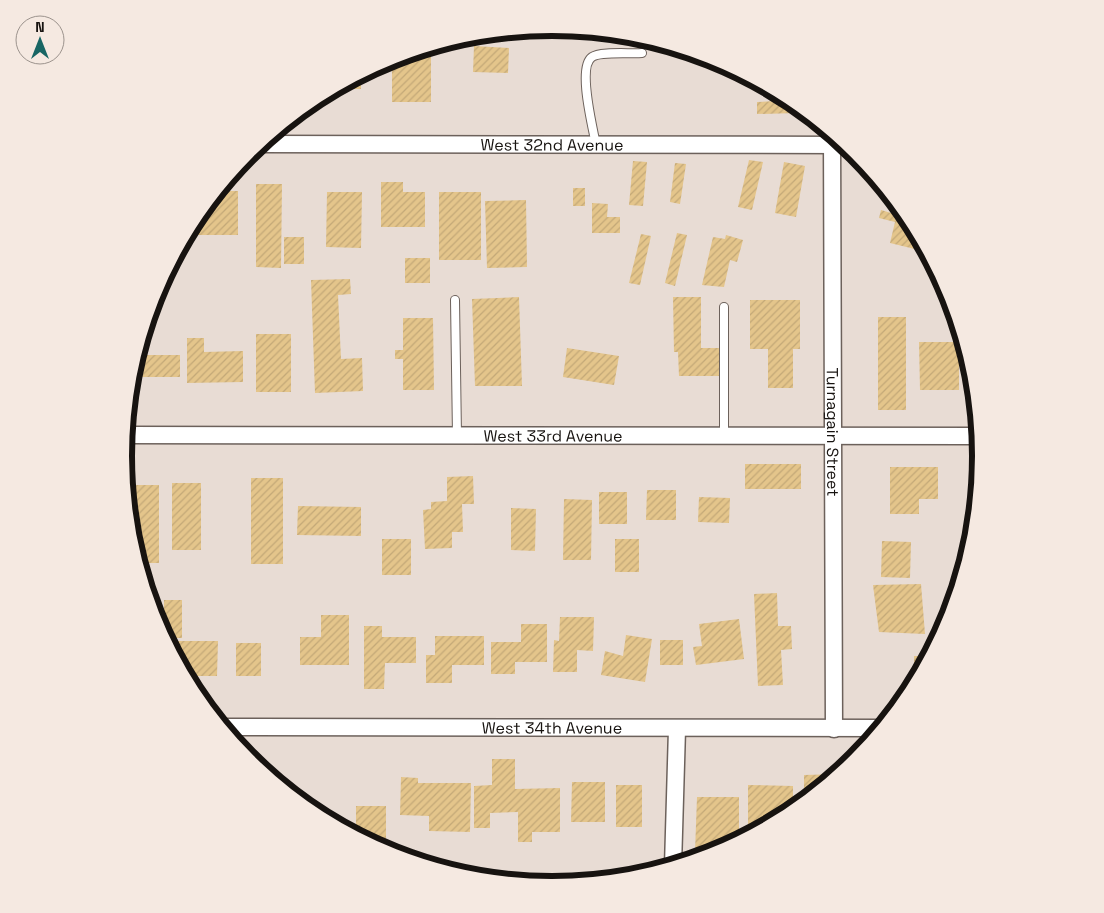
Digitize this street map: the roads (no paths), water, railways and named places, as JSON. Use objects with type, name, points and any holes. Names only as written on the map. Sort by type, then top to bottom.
[{"type":"street","name":"West 32nd Avenue","points":[[272,144],[596,144],[829,141]]},
{"type":"street","name":"Turnagain Street","points":[[834,729],[832,436],[836,147]]},
{"type":"street","name":"West 33rd Avenue","points":[[133,435],[971,436]]},
{"type":"street","name":"West 34th Avenue","points":[[231,728],[872,728]]},
{"type":"street","points":[[672,859],[677,729]]},
{"type":"lane","points":[[596,144],[586,83],[587,63],[592,57],[599,55],[642,53]]},
{"type":"lane","points":[[455,300],[457,436]]},
{"type":"lane","points":[[724,307],[724,436]]}]
